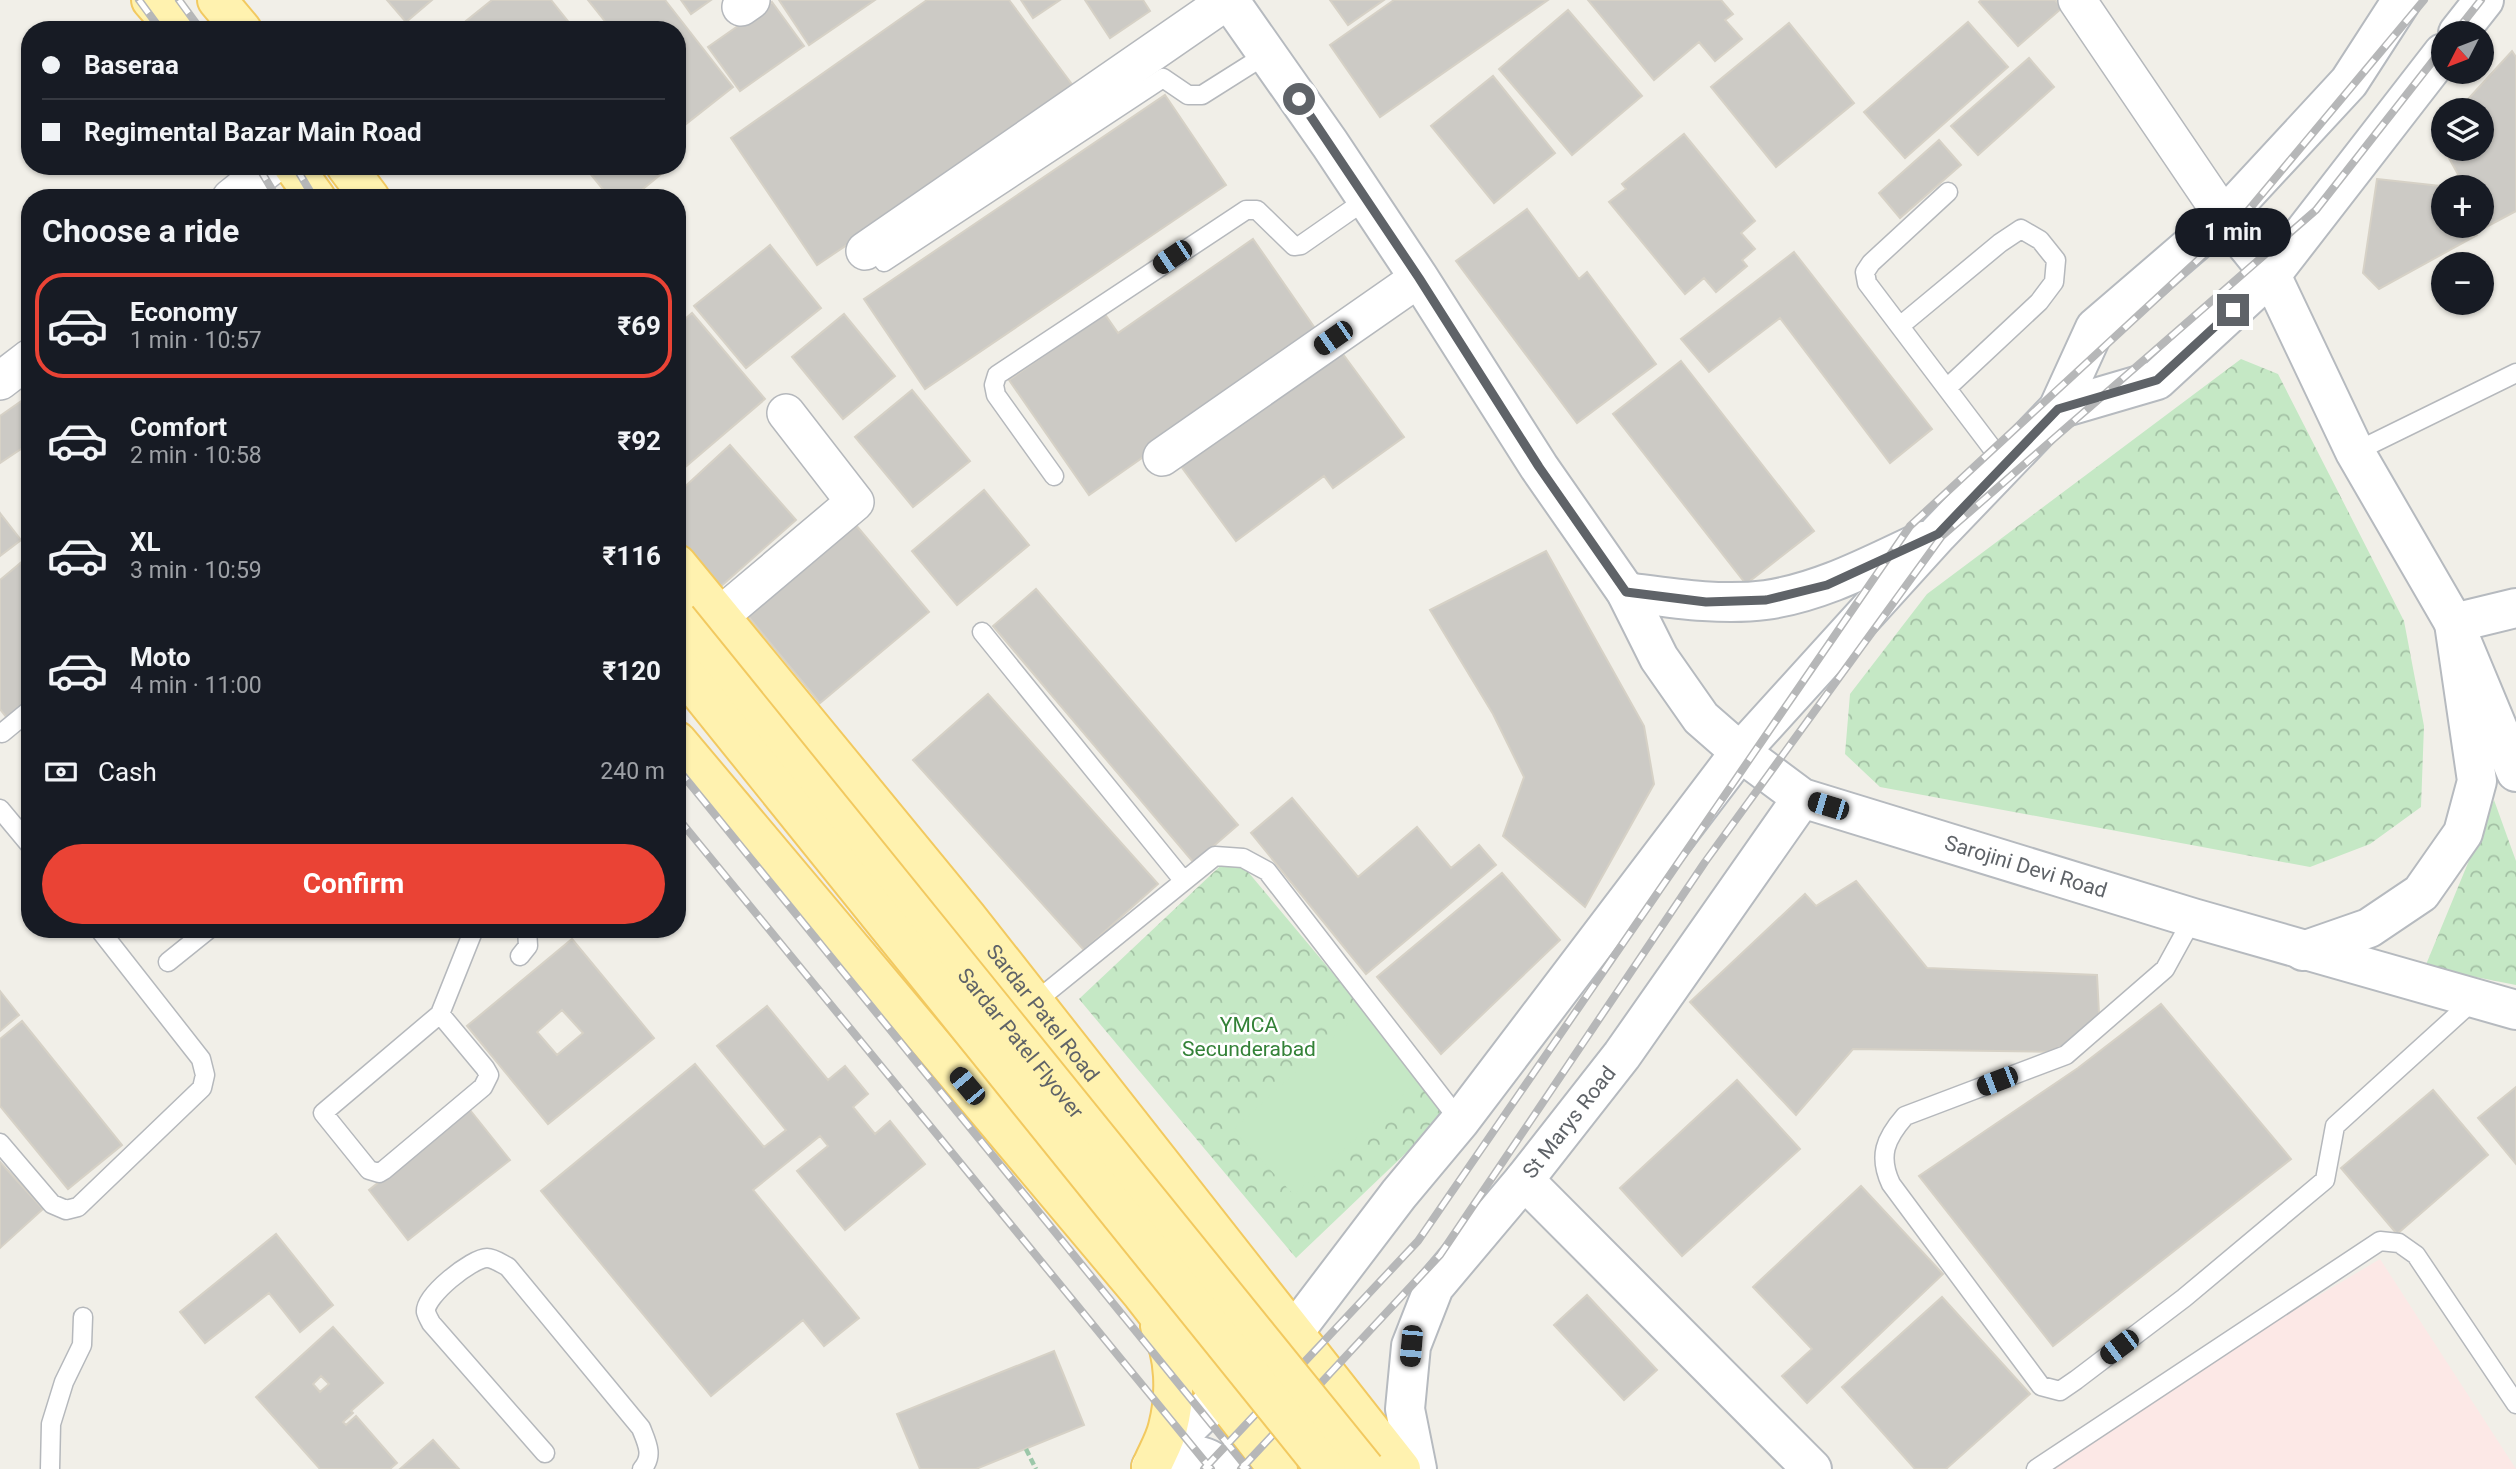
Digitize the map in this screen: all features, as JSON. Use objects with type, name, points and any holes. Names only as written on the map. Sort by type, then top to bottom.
[{"type":"main road","points":[[151,0],[169,21]]},
{"type":"main road","points":[[216,0],[234,21]]},
{"type":"main road","name":"Sarojini Devi Road","points":[[1228,0],[1367,199],[1539,467],[1626,592],[1659,658],[1701,718],[1740,752],[1802,799],[2303,951],[2516,1010]]},
{"type":"main road","points":[[1149,1466],[1221,1395],[1294,1332],[1399,1194],[1460,1121],[1740,752],[1938,534],[2058,409],[2095,328],[2224,217],[2348,82],[2402,0]]},
{"type":"main road","points":[[2467,21],[2484,0]]},
{"type":"main road","points":[[2058,409],[2157,380],[2271,275],[2431,68]]},
{"type":"main road","points":[[298,175],[310,189]]},
{"type":"main road","points":[[2224,217],[2271,275],[2355,452],[2454,624],[2516,772]]},
{"type":"main road","points":[[1626,592],[1706,602],[1766,600],[1827,585],[1938,534]]},
{"type":"main road","name":"Sardar Patel Road","points":[[686,575],[1035,1002],[1401,1469]]},
{"type":"main road","points":[[2454,624],[2516,608]]},
{"type":"main road","points":[[2303,951],[2369,928],[2421,893],[2463,833],[2477,781],[2454,624]]},
{"type":"main road","name":"Sardar Patel Flyover","points":[[686,630],[1365,1469]]},
{"type":"main road","name":"Sardar Patel Flyover","points":[[686,675],[1325,1469]]},
{"type":"main road","points":[[686,756],[1142,1294],[1277,1468],[1342,1394]]},
{"type":"main road","name":"St Marys Road","points":[[1417,1469],[1405,1409],[1411,1346],[1434,1287],[1524,1180],[1622,1055],[1802,799]]},
{"type":"main road","points":[[1524,1180],[1812,1469]]},
{"type":"main road","points":[[1174,1334],[1194,1347],[1217,1349],[1239,1339],[1253,1321],[1257,1297],[1249,1275]]},
{"type":"main road","points":[[1142,1294],[1165,1335],[1174,1382],[1168,1429],[1149,1466]]},
{"type":"main road","points":[[1325,1469],[1332,1458],[1356,1449],[1382,1453],[1401,1469]]},
{"type":"main road","points":[[1149,1466],[1192,1453],[1215,1462],[1221,1469]]},
{"type":"street","points":[[875,256],[1228,0]]},
{"type":"street","points":[[2077,0],[2224,217]]},
{"type":"street","points":[[242,189],[260,175]]},
{"type":"street","points":[[1162,457],[1419,278]]},
{"type":"street","points":[[720,616],[855,502],[786,413]]},
{"type":"lane","points":[[875,256],[1163,78],[1188,95],[1202,95],[1267,54]]},
{"type":"lane","points":[[1948,192],[1871,263],[1865,272],[1867,283],[2004,464]]},
{"type":"lane","points":[[1054,476],[996,395],[994,385],[997,375],[1246,210],[1257,210],[1294,246],[1301,245],[1367,199]]},
{"type":"lane","points":[[1900,326],[2000,243],[2021,229],[2040,240],[2056,260],[2054,282],[2039,302],[1947,388]]},
{"type":"lane","points":[[2355,452],[2516,373]]},
{"type":"lane","points":[[982,632],[1183,880]]},
{"type":"lane","points":[[2,733],[21,717]]},
{"type":"lane","points":[[0,809],[21,834]]},
{"type":"lane","points":[[1035,1002],[1215,856],[1243,858],[1267,871],[1460,1121]]},
{"type":"lane","points":[[2193,918],[2165,969],[2066,1055],[1905,1116],[1892,1132],[1884,1152],[1884,1169],[1891,1184],[2041,1386],[2060,1391],[2184,1298],[2326,1180],[2334,1126],[2475,999]]},
{"type":"lane","points":[[0,1143],[52,1204],[66,1210],[78,1207],[202,1088],[205,1075],[201,1059],[106,938]]},
{"type":"lane","points":[[168,962],[198,938]]},
{"type":"lane","points":[[440,1014],[489,1075],[483,1087],[384,1170],[374,1173],[323,1113],[440,1014],[470,938]]},
{"type":"lane","points":[[520,956],[528,946],[528,938]]},
{"type":"lane","points":[[2036,1469],[2380,1241],[2399,1243],[2416,1255],[2516,1404]]},
{"type":"lane","points":[[545,1453],[431,1322],[426,1312],[436,1291],[475,1260],[489,1258],[508,1267],[641,1428],[650,1450],[647,1463],[642,1469]]},
{"type":"lane","points":[[50,1469],[51,1424],[64,1382],[82,1345],[83,1317]]},
{"type":"path","points":[[1026,1448],[1037,1469]]},
{"type":"shaded area","points":[[2380,1259],[2516,1469],[2053,1469],[2046,1458]]},
{"type":"green space","points":[[2241,359],[2278,374],[2404,621],[2424,726],[2421,807],[2370,844],[2310,867],[1880,787],[1845,754],[1850,694],[1927,594]]},
{"type":"green space","points":[[2494,800],[2516,861],[2516,985],[2425,967]]},
{"type":"green space","name":"YMCA Secunderabad","points":[[1233,854],[1449,1112],[1296,1258],[1079,999]]},
{"type":"green space","points":[[1363,1010],[1424,1076],[1294,1195],[1233,1130]]},
{"type":"building","points":[[387,0],[432,0],[407,21]]},
{"type":"building","points":[[492,0],[551,0],[568,21],[466,21]]},
{"type":"building","points":[[588,0],[665,0],[681,21],[605,21]]},
{"type":"building","points":[[681,0],[711,0],[691,14]]},
{"type":"building","points":[[779,0],[875,0],[809,45]]},
{"type":"building","points":[[927,0],[1009,0],[1077,91],[817,265],[731,138]]},
{"type":"building","points":[[1021,0],[1060,0],[1033,18]]},
{"type":"building","points":[[1085,0],[1143,0],[1150,11],[1110,38]]},
{"type":"building","points":[[1330,0],[1384,0],[1348,25]]},
{"type":"building","points":[[1394,0],[1548,0],[1380,117],[1330,45]]},
{"type":"building","points":[[1588,0],[1721,0],[1733,14],[1725,20],[1742,39],[1715,61],[1699,42],[1654,80]]},
{"type":"building","points":[[2055,0],[2062,8],[2018,46],[1979,2]]},
{"type":"building","points":[[772,2],[804,46],[740,91],[708,47]]},
{"type":"building","points":[[1568,10],[1642,96],[1572,155],[1499,69]]},
{"type":"building","points":[[1968,22],[2008,67],[1905,158],[1864,112]]},
{"type":"building","points":[[1789,23],[1854,103],[1776,167],[1711,87]]},
{"type":"building","points":[[686,27],[733,87],[686,124]]},
{"type":"building","points":[[2512,51],[2516,57],[2516,211],[2494,223],[2494,175],[2458,175],[2451,161],[2494,161],[2494,98],[2469,98],[2482,84],[2494,84],[2494,71]]},
{"type":"building","points":[[2029,58],[2054,87],[1978,155],[1951,126]]},
{"type":"building","points":[[1493,76],[1555,153],[1494,203],[1431,126]]},
{"type":"building","points":[[1165,95],[1226,185],[925,389],[864,299]]},
{"type":"building","points":[[1684,134],[1755,221],[1741,233],[1755,249],[1742,260],[1747,266],[1716,292],[1704,278],[1685,294],[1609,202],[1626,189],[1622,184]]},
{"type":"building","points":[[1939,140],[1961,165],[1900,218],[1879,193]]},
{"type":"building","points":[[591,175],[660,175],[643,189],[603,189]]},
{"type":"building","points":[[2377,179],[2431,185],[2431,238],[2472,238],[2446,252],[2431,252],[2431,260],[2379,289],[2363,273]]},
{"type":"building","points":[[1527,209],[1579,279],[1587,272],[1656,364],[1577,423],[1456,261]]},
{"type":"building","points":[[1253,239],[1319,334],[1089,495],[1009,380],[1104,313],[1118,333]]},
{"type":"building","points":[[770,245],[821,308],[746,368],[694,306]]},
{"type":"building","points":[[1794,252],[1932,429],[1890,463],[1780,318],[1709,372],[1681,339]]},
{"type":"building","points":[[692,313],[765,399],[686,466],[686,318]]},
{"type":"building","points":[[844,314],[895,376],[843,419],[792,357]]},
{"type":"building","points":[[1337,346],[1404,437],[1333,488],[1324,476],[1236,541],[1180,465]]},
{"type":"building","points":[[1681,361],[1814,531],[1746,584],[1613,414]]},
{"type":"building","points":[[912,390],[970,461],[913,507],[855,437]]},
{"type":"building","points":[[21,401],[21,449],[0,463],[0,416]]},
{"type":"building","points":[[730,445],[796,520],[719,588],[686,550],[686,486]]},
{"type":"building","points":[[984,490],[1029,545],[957,605],[912,551]]},
{"type":"building","points":[[0,513],[21,540],[0,556]]},
{"type":"building","points":[[855,524],[929,612],[820,703],[747,615]]},
{"type":"building","points":[[1546,551],[1644,726],[1654,784],[1585,907],[1503,836],[1524,777],[1493,714],[1430,610]]},
{"type":"building","points":[[21,562],[21,706],[7,718],[0,709],[0,580]]},
{"type":"building","points":[[1036,589],[1238,825],[1194,863],[993,626]]},
{"type":"building","points":[[988,694],[1158,884],[1084,950],[913,760]]},
{"type":"building","points":[[1292,798],[1358,877],[1417,827],[1451,868],[1479,845],[1496,865],[1366,974],[1251,833]]},
{"type":"building","points":[[1502,873],[1560,940],[1441,1054],[1377,977]]},
{"type":"building","points":[[1856,881],[1927,968],[2097,975],[2099,1014],[2060,1052],[1853,1049],[1796,1115],[1690,1002],[1805,894],[1816,906]]},
{"type":"building","points":[[572,939],[654,1038],[548,1124],[467,1026]],"holes":[[[562,1010],[583,1033],[557,1055],[537,1032]]]},
{"type":"building","points":[[0,991],[19,1015],[0,1031]]},
{"type":"building","points":[[2161,1004],[2291,1159],[2053,1346],[1919,1176],[2078,1068]]},
{"type":"building","points":[[767,1006],[828,1080],[845,1066],[868,1094],[853,1107],[875,1134],[890,1121],[925,1164],[845,1230],[797,1171],[828,1146],[820,1136],[753,1190],[859,1318],[824,1346],[803,1320],[711,1396],[541,1191],[695,1064],[764,1147],[786,1130],[717,1046]]},
{"type":"building","points":[[22,1021],[122,1145],[68,1189],[0,1106],[0,1039]]},
{"type":"building","points":[[1737,1080],[1800,1149],[1682,1256],[1620,1188]]},
{"type":"building","points":[[2516,1087],[2516,1164],[2478,1118]]},
{"type":"building","points":[[2433,1090],[2488,1155],[2397,1234],[2341,1168]]},
{"type":"building","points":[[470,1110],[510,1160],[408,1240],[369,1190]]},
{"type":"building","points":[[0,1162],[43,1209],[0,1248]]},
{"type":"building","points":[[1861,1186],[1943,1274],[1807,1403],[1782,1376],[1812,1349],[1753,1287]]},
{"type":"building","points":[[276,1234],[333,1305],[300,1332],[269,1293],[205,1343],[180,1312]]},
{"type":"building","points":[[1587,1295],[1657,1370],[1624,1400],[1554,1325]]},
{"type":"building","points":[[1942,1297],[2030,1394],[1946,1469],[1915,1469],[1842,1387]]},
{"type":"building","points":[[333,1327],[383,1383],[351,1411],[353,1413],[343,1422],[346,1425],[356,1416],[397,1463],[390,1469],[320,1469],[256,1397]],"holes":[[[321,1376],[329,1384],[320,1392],[313,1384]]]},
{"type":"building","points":[[1054,1351],[1084,1425],[976,1469],[920,1469],[897,1414]]},
{"type":"building","points":[[433,1440],[459,1469],[400,1469]]},
{"type":"railway","points":[[139,0],[154,21]]},
{"type":"railway","points":[[179,0],[194,21]]},
{"type":"railway","points":[[1204,1469],[1418,1241],[1910,526],[2236,225],[2424,0]]},
{"type":"railway","points":[[2464,21],[2481,0]]},
{"type":"railway","points":[[1241,1469],[1440,1255],[1705,862],[1942,536],[2316,210],[2431,63]]},
{"type":"railway","points":[[263,175],[272,189]]},
{"type":"railway","points":[[300,175],[309,189]]},
{"type":"railway","points":[[686,779],[1248,1469]]},
{"type":"railway","points":[[686,828],[1211,1469]]},
{"type":"route","points":[[1299,99],[1419,278],[1539,467],[1626,592],[1706,602],[1766,600],[1827,585],[1938,534],[2058,409],[2157,380],[2233,310]]}]
